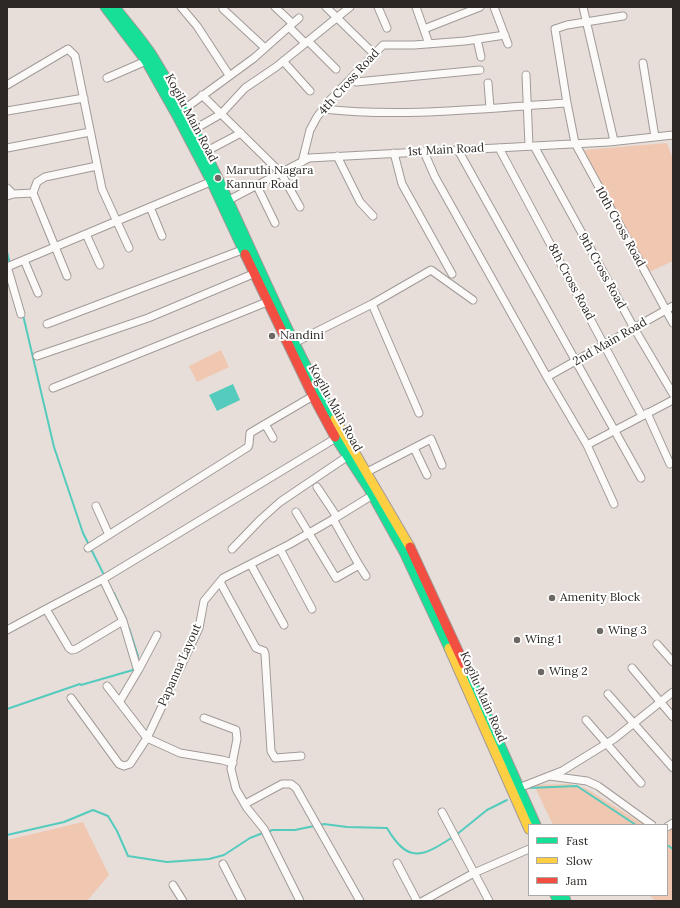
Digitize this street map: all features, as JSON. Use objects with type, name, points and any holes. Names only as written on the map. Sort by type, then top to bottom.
[{"type":"main road","name":"Kogilu Main Road","points":[[105,7],[146,61],[215,180]]},
{"type":"main road","name":"Kogilu Main Road","points":[[115,7],[151,54],[183,110],[205,152],[215,180],[292,344],[313,396],[336,438],[376,494]]},
{"type":"main road","name":"Kogilu Main Road","points":[[225,202],[242,250],[267,302],[367,472],[404,552],[436,609],[516,789],[535,824]]},
{"type":"main road","name":"Kogilu Main Road","points":[[516,789],[528,826]]},
{"type":"street","points":[[181,7],[197,26],[230,75]]},
{"type":"street","points":[[275,7],[290,25],[336,69]]},
{"type":"street","points":[[326,7],[374,54]]},
{"type":"street","points":[[193,130],[221,114],[245,88],[283,61],[350,7]]},
{"type":"street","points":[[378,7],[387,28]]},
{"type":"street","points":[[416,7],[429,44]]},
{"type":"street","points":[[424,29],[480,7]]},
{"type":"street","points":[[494,7],[508,44]]},
{"type":"street","points":[[583,7],[614,141]]},
{"type":"street","points":[[223,9],[265,48]]},
{"type":"street","points":[[587,21],[623,16]]},
{"type":"street","points":[[183,110],[254,58],[299,18]]},
{"type":"street","name":"10th Cross Road","points":[[587,21],[566,25],[555,29],[575,143],[673,323]]},
{"type":"street","name":"4th Cross Road","points":[[302,162],[310,130],[317,116],[383,45],[429,44],[505,35]]},
{"type":"street","points":[[477,39],[481,57]]},
{"type":"street","points":[[7,85],[68,49],[75,56],[102,189],[129,248]]},
{"type":"street","points":[[107,78],[146,61]]},
{"type":"street","points":[[283,61],[310,91]]},
{"type":"street","points":[[643,63],[655,137]]},
{"type":"street","points":[[352,77],[356,82],[480,70]]},
{"type":"street","points":[[526,75],[527,106],[532,146]]},
{"type":"street","points":[[488,83],[490,108]]},
{"type":"street","points":[[202,95],[281,173],[300,207]]},
{"type":"street","points":[[7,111],[84,98]]},
{"type":"street","points":[[323,109],[350,112],[436,112],[567,103]]},
{"type":"street","points":[[7,148],[90,132]]},
{"type":"street","points":[[205,152],[241,133]]},
{"type":"street","name":"1st Main Road","points":[[225,202],[310,158],[614,141],[673,135]]},
{"type":"street","name":"9th Cross Road","points":[[532,146],[634,328],[673,394]]},
{"type":"street","name":"8th Cross Road","points":[[499,148],[605,345],[645,415],[670,464]]},
{"type":"street","points":[[458,150],[641,478]]},
{"type":"street","points":[[424,152],[435,177],[547,377],[587,445],[614,504]]},
{"type":"street","points":[[394,153],[402,184],[452,274]]},
{"type":"street","points":[[337,156],[360,202],[373,216]]},
{"type":"street","points":[[67,276],[33,193],[37,182],[45,177],[97,166]]},
{"type":"street","points":[[22,314],[7,267],[215,180]]},
{"type":"street","points":[[257,186],[274,223]]},
{"type":"street","points":[[7,188],[10,195],[33,193]]},
{"type":"street","points":[[150,207],[162,236]]},
{"type":"street","points":[[86,234],[100,265]]},
{"type":"street","points":[[47,324],[242,250]]},
{"type":"street","points":[[24,260],[38,293]]},
{"type":"street","points":[[292,344],[372,304],[431,270],[473,300]]},
{"type":"street","points":[[37,356],[148,318],[254,274]]},
{"type":"street","points":[[53,388],[267,302]]},
{"type":"street","points":[[372,304],[419,413]]},
{"type":"street","name":"2nd Main Road","points":[[547,377],[673,306]]},
{"type":"street","points":[[88,548],[248,447],[250,432],[313,396]]},
{"type":"street","points":[[587,445],[673,400]]},
{"type":"street","points":[[265,424],[273,438]]},
{"type":"street","points":[[7,630],[105,578],[336,438]]},
{"type":"street","points":[[367,472],[431,439],[442,465]]},
{"type":"street","points":[[414,448],[427,475]]},
{"type":"street","points":[[232,549],[280,502],[348,456]]},
{"type":"street","points":[[317,487],[366,576]]},
{"type":"street","name":"Papanna Layout","points":[[71,698],[119,764],[124,766],[130,764],[147,738],[199,628],[204,601],[223,578],[251,565],[376,494]]},
{"type":"street","points":[[96,506],[108,535]]},
{"type":"street","points":[[296,512],[310,532],[336,578],[359,565]]},
{"type":"street","points":[[280,549],[312,609]]},
{"type":"street","points":[[251,565],[284,624]]},
{"type":"street","points":[[105,578],[124,621],[134,659],[138,668]]},
{"type":"street","points":[[220,582],[256,648],[264,651],[266,654],[273,756],[275,758],[301,756]]},
{"type":"street","points":[[46,609],[69,648],[72,650],[124,621]]},
{"type":"street","points":[[120,701],[157,635]]},
{"type":"street","points":[[657,644],[673,662]]},
{"type":"street","points":[[632,668],[673,717]]},
{"type":"street","points":[[107,686],[147,738],[180,753],[233,763]]},
{"type":"street","points":[[516,789],[562,770],[607,743],[634,724],[673,692]]},
{"type":"street","points":[[608,694],[673,768]]},
{"type":"street","points":[[204,718],[236,730],[237,739],[231,769],[236,789],[245,804],[266,832],[300,901]]},
{"type":"street","points":[[586,720],[641,784]]},
{"type":"street","points":[[549,776],[587,781],[598,786],[651,824]]},
{"type":"street","points":[[245,804],[282,784],[291,784],[296,788],[360,901]]},
{"type":"street","points":[[442,812],[489,901]]},
{"type":"street","points":[[423,901],[474,873],[528,849]]},
{"type":"street","points":[[397,863],[417,901]]},
{"type":"street","points":[[223,864],[242,901]]},
{"type":"street","points":[[174,885],[183,901]]},
{"type":"shaded area","points":[[667,143],[673,159],[673,261],[649,272],[584,150]]},
{"type":"shaded area","points":[[221,350],[229,367],[197,382],[189,366]]},
{"type":"shaded area","points":[[570,784],[587,789],[642,824],[553,824],[534,785]]},
{"type":"shaded area","points":[[83,822],[109,875],[87,901],[7,901],[7,840]]},
{"type":"shaded area","points":[[673,827],[673,901],[656,901],[650,896],[668,896],[668,832]]},
{"type":"water","points":[[233,384],[240,400],[217,411],[209,395]]},
{"type":"waterway","points":[[7,252],[10,264]]},
{"type":"waterway","points":[[23,315],[54,447],[83,533],[89,545]]},
{"type":"waterway","points":[[91,549],[104,575]]},
{"type":"waterway","points":[[114,593],[126,620]]},
{"type":"waterway","points":[[129,628],[138,656],[137,660]]},
{"type":"waterway","points":[[81,685],[133,670],[134,668]]},
{"type":"waterway","points":[[7,709],[80,684]]},
{"type":"waterway","points":[[528,788],[577,786],[634,824]]},
{"type":"waterway","points":[[456,835],[487,810],[507,800]]},
{"type":"waterway","points":[[7,835],[64,822],[93,810],[108,816],[117,831],[128,856],[167,862],[209,859],[224,855],[250,838],[263,833]]},
{"type":"waterway","points":[[319,825],[324,824],[347,827],[387,828],[402,847],[409,852],[416,854],[433,849],[453,837]]},
{"type":"waterway","points":[[268,832],[272,830],[295,830],[314,826]]},
{"type":"waterway","points":[[668,846],[673,849]]},
{"type":"traffic: fast","points":[[105,7],[146,61],[211,181],[245,254]]},
{"type":"traffic: fast","points":[[115,7],[148,49],[178,99],[224,190],[288,329],[335,419]]},
{"type":"traffic: fast","points":[[335,437],[369,489],[404,552],[449,648]]},
{"type":"traffic: fast","points":[[464,664],[536,824]]},
{"type":"traffic: fast","points":[[556,896],[558,901]]},
{"type":"traffic: fast","points":[[564,896],[566,901]]},
{"type":"traffic: slow","points":[[335,419],[410,547]]},
{"type":"traffic: slow","points":[[449,648],[528,827]]},
{"type":"traffic: jam","points":[[245,254],[313,396],[335,437]]},
{"type":"traffic: jam","points":[[410,547],[464,664]]},
{"type":"place","name":"Maruthi Nagara Kannur Road","points":[[218,178]]},
{"type":"place","name":"Nandini","points":[[272,336]]},
{"type":"place","name":"Amenity Block","points":[[552,598]]},
{"type":"place","name":"Wing 3","points":[[600,631]]},
{"type":"place","name":"Wing 1","points":[[517,640]]},
{"type":"place","name":"Wing 2","points":[[541,672]]}]
